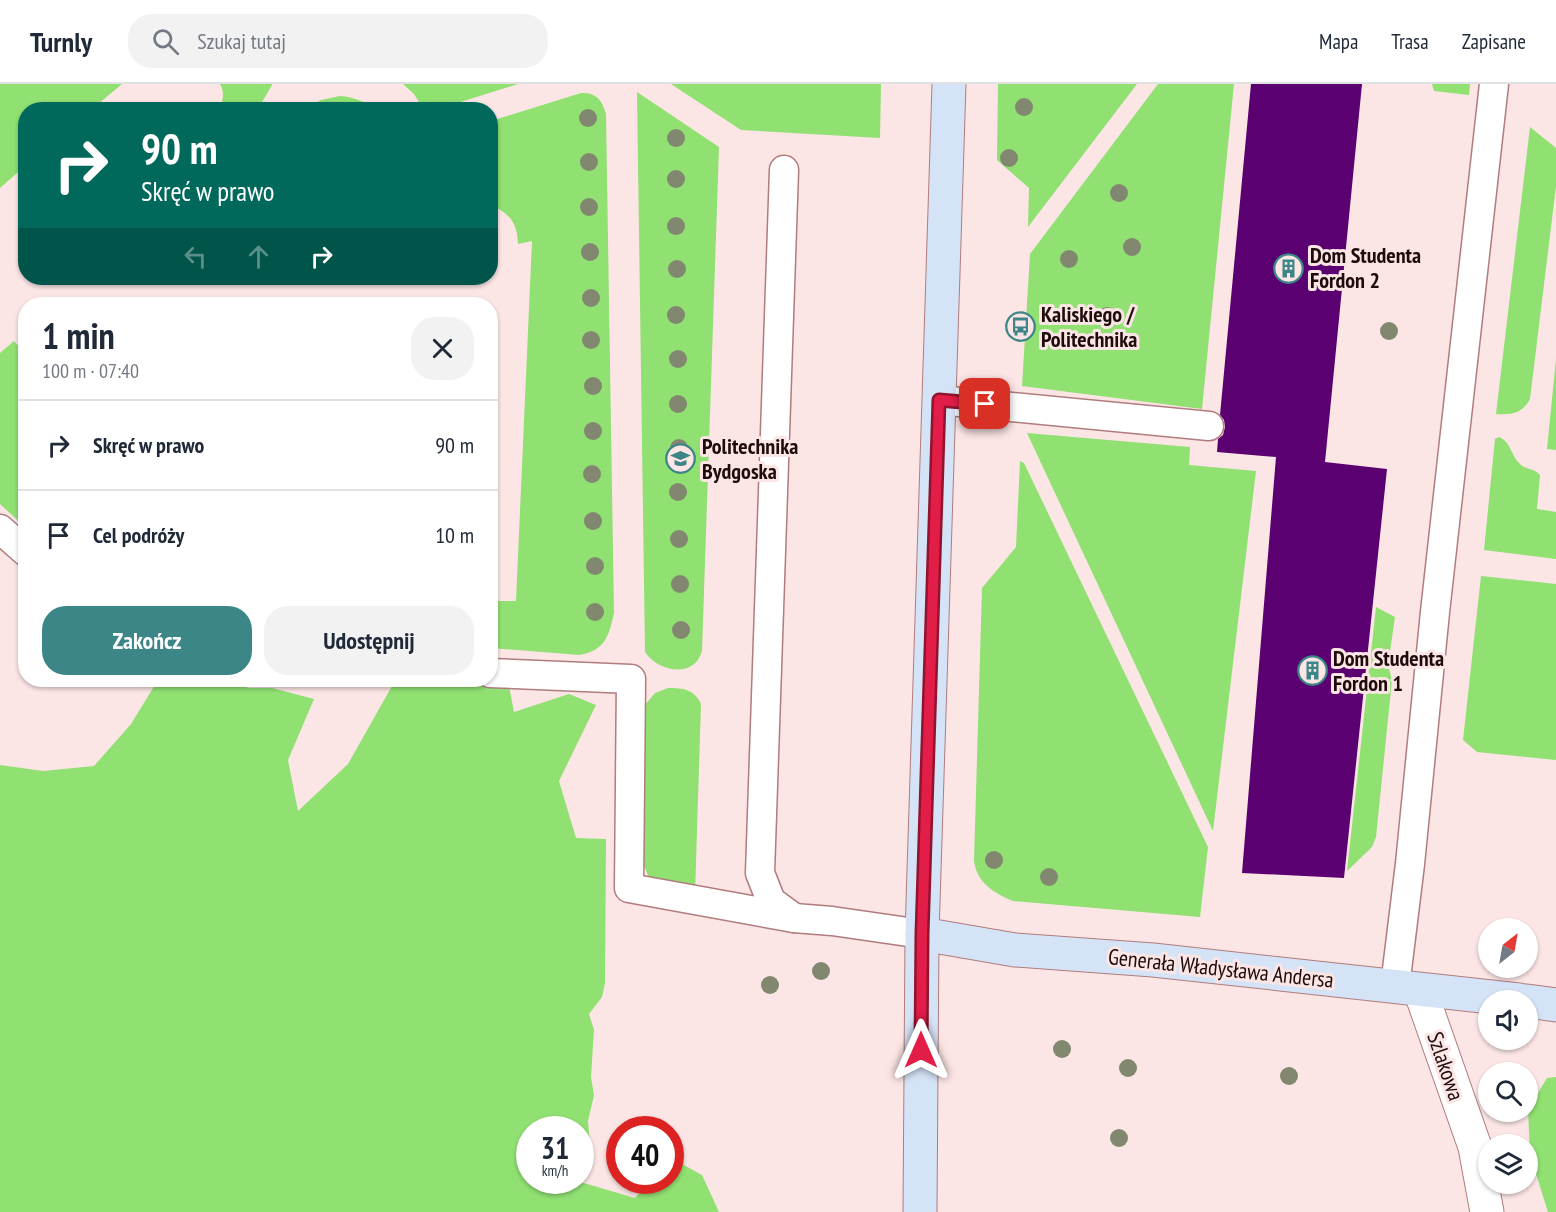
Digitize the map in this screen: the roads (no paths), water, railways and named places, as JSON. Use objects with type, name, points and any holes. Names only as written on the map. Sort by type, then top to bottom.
[{"type":"street","points":[[920,1212],[922,934],[949,84]]},
{"type":"street","name":"Generała Władysława Andersa","points":[[922,934],[1015,950],[1154,960],[1478,996]]},
{"type":"street","name":"Szlakowa","points":[[1407,988],[1475,1147],[1487,1212]]},
{"type":"street","points":[[1538,1003],[1556,1005]]},
{"type":"lane","points":[[1407,988],[1410,864],[1435,612],[1494,84]]},
{"type":"lane","points":[[784,170],[760,873],[771,901],[794,918]]},
{"type":"lane","points":[[939,400],[1209,426]]},
{"type":"lane","points":[[0,529],[18,545]]},
{"type":"lane","points":[[498,673],[631,679],[629,888],[794,918],[922,934]]},
{"type":"place","name":"Dom Studenta Fordon 2","points":[[1289,268]]},
{"type":"place","name":"Kaliskiego / Politechnika","points":[[1020,327]]},
{"type":"place","name":"Politechnika Bydgoska","points":[[681,459]]},
{"type":"place","name":"Dom Studenta Fordon 1","points":[[1312,671]]}]
